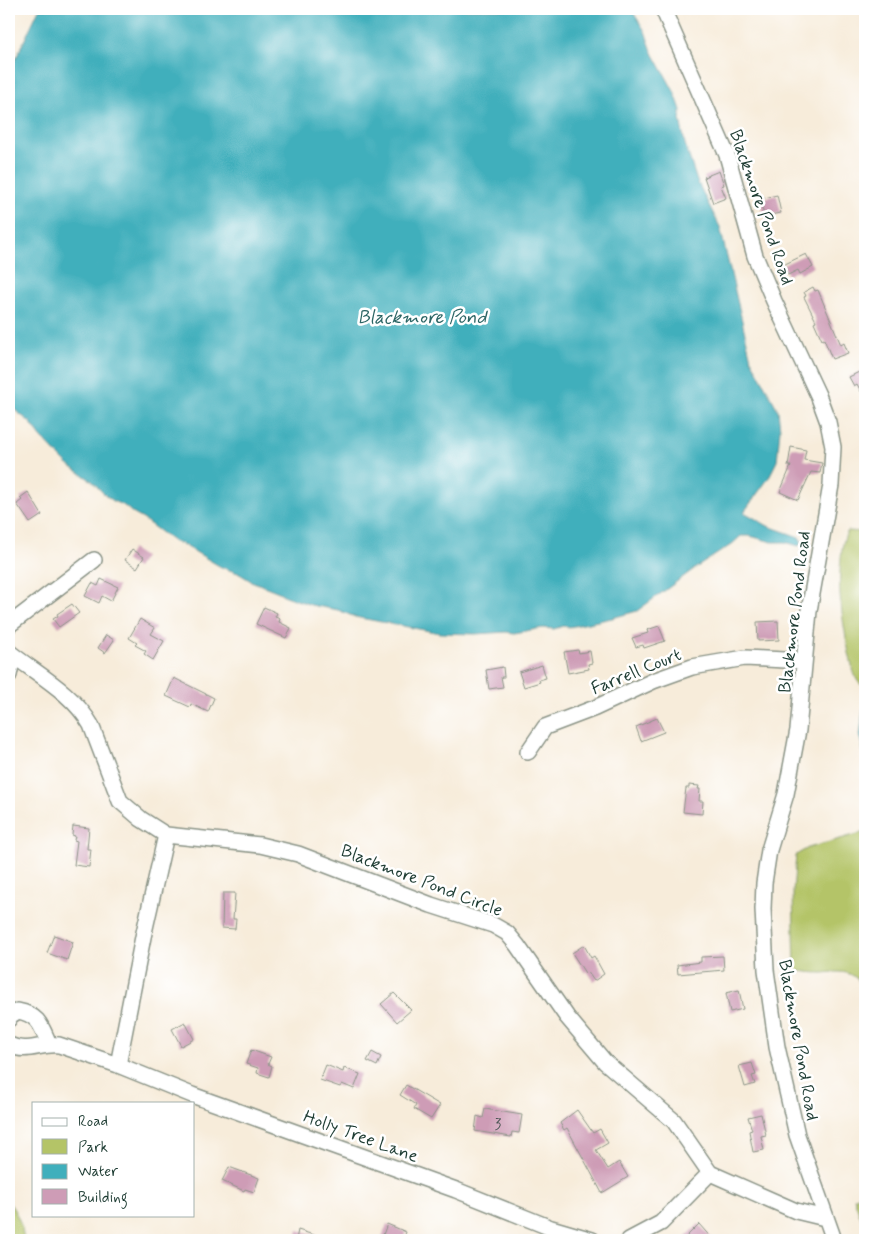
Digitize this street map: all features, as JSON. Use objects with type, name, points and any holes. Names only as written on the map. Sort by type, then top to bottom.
[{"type":"street","name":"Blackmore Pond Road","points":[[662,9],[726,155],[755,256],[818,395],[828,422],[833,447],[831,486],[809,611],[795,746],[786,794],[769,850],[763,908],[766,970],[777,1047],[797,1135],[834,1240]]},
{"type":"street","points":[[9,625],[94,560]]},
{"type":"street","points":[[9,675],[11,654]]},
{"type":"street","name":"Blackmore Pond Circle","points":[[11,654],[76,703],[91,725],[120,801],[141,819],[166,835],[260,844],[298,854],[431,905],[485,922],[507,933],[568,1017],[605,1062],[674,1121],[710,1173]]},
{"type":"street","name":"Farrell Court","points":[[528,752],[545,727],[595,708],[653,681],[692,667],[745,658],[804,661]]},
{"type":"street","points":[[118,1065],[166,835]]},
{"type":"street","points":[[9,1019],[10,1016],[18,1011],[28,1013],[35,1018],[48,1044]]},
{"type":"street","name":"Holly Tree Lane","points":[[9,1045],[17,1049],[27,1050],[48,1044],[58,1045],[118,1065],[192,1096],[456,1190],[552,1228],[592,1240]]},
{"type":"street","points":[[629,1240],[661,1223],[710,1173],[796,1211],[825,1218]]},
{"type":"green space","points":[[848,531],[865,532],[865,687],[854,674],[846,639],[841,603],[841,562],[843,543]]},
{"type":"green space","points":[[865,832],[865,991],[857,979],[848,973],[816,973],[795,970],[793,892],[796,855],[808,848]]},
{"type":"green space","points":[[865,1192],[865,1230],[854,1198]]},
{"type":"green space","points":[[9,1202],[19,1220],[24,1240],[9,1240]]},
{"type":"water","name":"Blackmore Pond","points":[[39,9],[631,9],[645,31],[652,51],[675,93],[681,110],[680,119],[685,144],[697,181],[720,227],[751,359],[778,410],[780,429],[777,461],[768,479],[744,512],[768,526],[799,537],[802,542],[799,546],[785,542],[772,542],[750,536],[741,536],[637,611],[612,618],[569,627],[543,628],[514,633],[440,633],[355,617],[338,610],[311,605],[285,596],[238,573],[221,567],[182,544],[174,542],[123,505],[115,502],[105,495],[92,481],[67,464],[41,437],[30,422],[16,411],[9,401],[9,73]]},
{"type":"water","points":[[865,707],[865,759],[860,737],[863,709]]},
{"type":"building","points":[[719,171],[724,185],[721,186],[726,198],[713,203],[704,177]]},
{"type":"building","points":[[777,195],[781,213],[764,216],[760,199]]},
{"type":"building","points":[[806,254],[813,267],[800,274],[798,270],[788,275],[783,265]]},
{"type":"building","points":[[813,287],[815,291],[818,290],[841,345],[844,343],[848,353],[832,359],[804,297],[806,296],[804,292]]},
{"type":"building","points":[[865,369],[865,399],[857,384],[854,386],[849,377]]},
{"type":"building","points":[[791,447],[806,450],[804,460],[822,463],[820,473],[811,472],[798,500],[780,492],[791,466],[788,466]]},
{"type":"building","points":[[28,492],[42,515],[30,523],[17,504],[22,500],[20,498]]},
{"type":"building","points":[[132,549],[144,557],[137,568],[125,560]]},
{"type":"building","points":[[101,579],[118,587],[111,601],[102,596],[99,603],[85,596],[92,583],[98,586]]},
{"type":"building","points":[[72,604],[79,613],[59,627],[53,619]]},
{"type":"building","points":[[264,607],[277,613],[275,617],[280,619],[279,622],[291,628],[286,638],[256,624]]},
{"type":"building","points":[[140,619],[155,628],[151,634],[164,641],[153,660],[144,654],[146,651],[135,645],[137,643],[129,638]]},
{"type":"building","points":[[778,621],[779,640],[758,641],[757,622]]},
{"type":"building","points":[[659,626],[665,641],[644,648],[643,645],[636,647],[632,638],[648,633],[647,630]]},
{"type":"building","points":[[106,635],[114,640],[105,653],[98,648]]},
{"type":"building","points":[[578,650],[579,653],[590,651],[592,663],[588,664],[589,669],[568,673],[564,652]]},
{"type":"building","points":[[542,665],[546,678],[524,687],[519,672]]},
{"type":"building","points":[[503,667],[504,677],[501,677],[503,687],[489,689],[486,670]]},
{"type":"building","points":[[174,678],[214,698],[208,712],[191,704],[190,707],[166,696]]},
{"type":"building","points":[[657,718],[664,732],[641,741],[636,727]]},
{"type":"building","points":[[689,785],[699,786],[699,801],[703,801],[702,814],[683,812],[686,788],[689,788]]},
{"type":"building","points":[[73,826],[89,828],[87,849],[91,849],[89,867],[74,865],[77,841],[74,840],[75,836],[72,835]]},
{"type":"building","points":[[223,893],[235,893],[233,919],[236,919],[235,929],[222,928]]},
{"type":"building","points":[[54,935],[73,942],[67,960],[47,953]]},
{"type":"building","points":[[584,945],[591,958],[594,956],[604,974],[594,981],[587,971],[585,973],[572,953]]},
{"type":"building","points":[[723,956],[724,970],[678,974],[677,965],[701,962],[701,957]]},
{"type":"building","points":[[739,990],[743,1009],[730,1012],[726,993]]},
{"type":"building","points":[[394,993],[411,1010],[397,1022],[381,1004]]},
{"type":"building","points":[[185,1022],[194,1039],[181,1046],[172,1029]]},
{"type":"building","points":[[251,1050],[271,1057],[268,1064],[272,1066],[269,1077],[257,1073],[258,1068],[246,1064]]},
{"type":"building","points":[[372,1052],[381,1057],[377,1066],[367,1061]]},
{"type":"building","points":[[752,1063],[756,1075],[752,1076],[755,1084],[745,1087],[739,1066]]},
{"type":"building","points":[[326,1065],[343,1072],[344,1068],[360,1074],[354,1089],[342,1084],[340,1087],[320,1080]]},
{"type":"building","points":[[406,1085],[440,1105],[431,1119],[414,1109],[416,1105],[400,1095]]},
{"type":"building","points":[[485,1109],[522,1115],[519,1133],[512,1132],[511,1137],[475,1131],[477,1116],[483,1118]]},
{"type":"building","points":[[577,1110],[593,1133],[600,1129],[608,1143],[596,1150],[608,1169],[619,1162],[628,1177],[602,1193],[567,1128],[564,1130],[560,1123]]},
{"type":"building","points":[[761,1114],[766,1135],[761,1136],[764,1150],[753,1152],[749,1131],[752,1130],[748,1117]]},
{"type":"building","points":[[229,1167],[259,1178],[254,1192],[245,1189],[244,1191],[222,1181]]},
{"type":"building","points":[[387,1224],[406,1232],[403,1240],[381,1240]]},
{"type":"building","points":[[699,1224],[713,1240],[683,1240]]},
{"type":"building","points":[[298,1230],[323,1238],[323,1240],[296,1240]]}]
